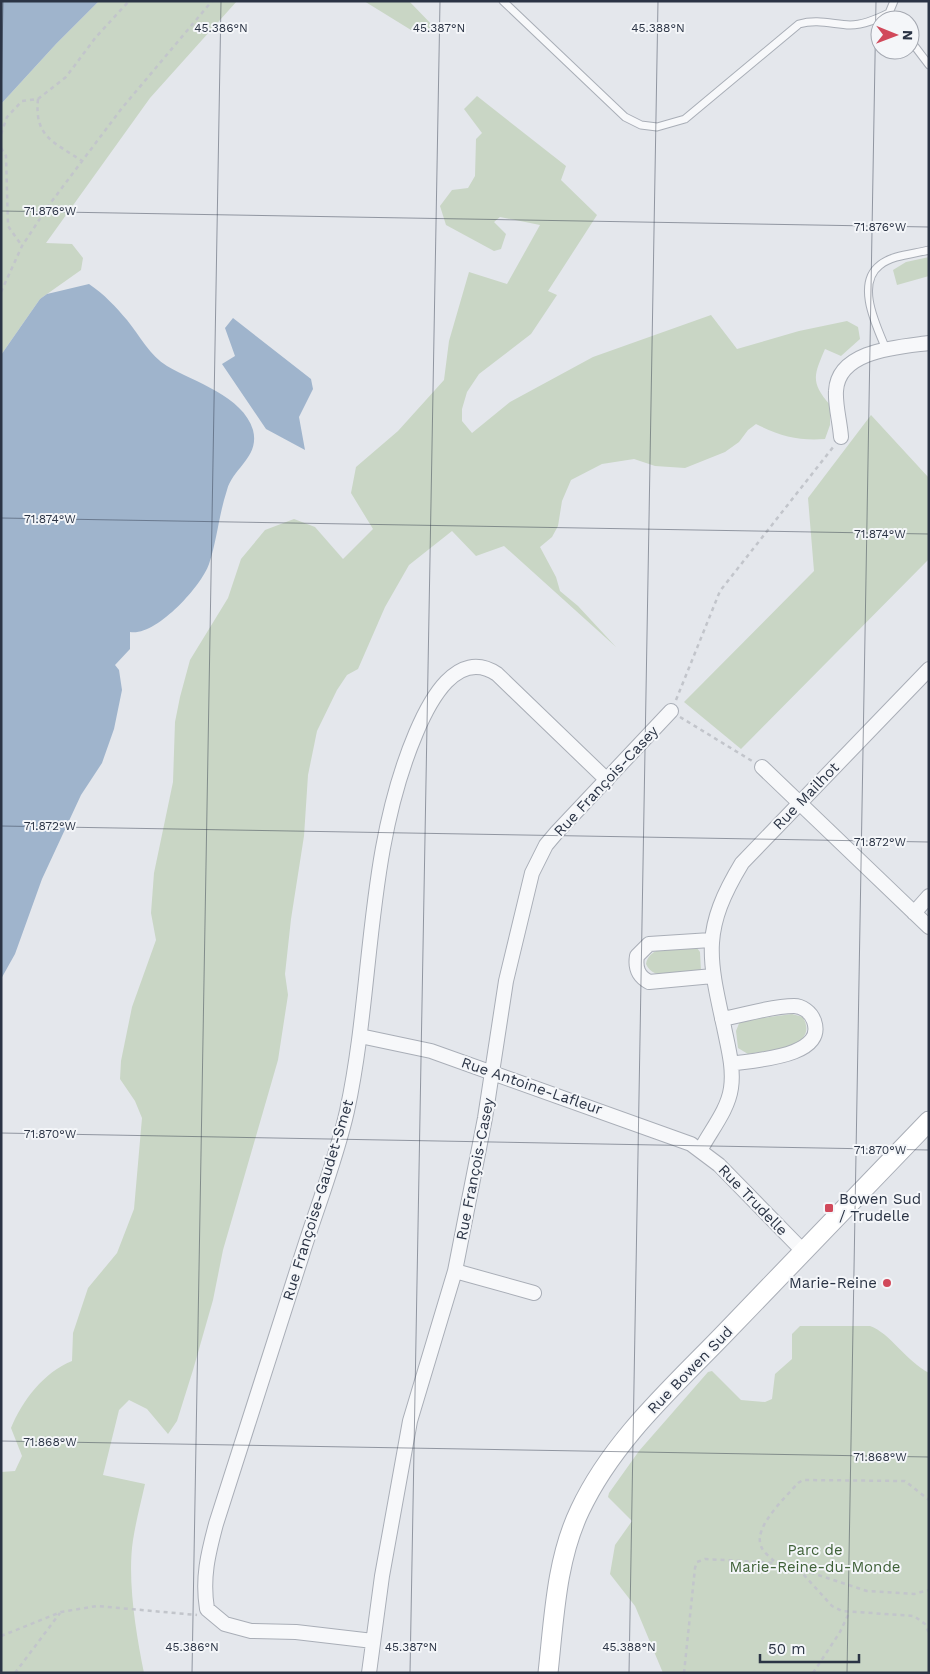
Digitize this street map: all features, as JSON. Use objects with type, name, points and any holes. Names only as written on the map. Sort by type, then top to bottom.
[{"type":"street","points":[[841,437],[836,390],[839,378],[847,366],[867,354],[886,349],[929,343]]},
{"type":"street","name":"Rue Françoise-Gaudet-Smet","points":[[216,1616],[207,1609],[204,1587],[206,1560],[346,1114],[360,1036],[375,891],[390,813],[416,731],[436,694],[446,680],[465,668],[489,668],[607,780]]},
{"type":"street","name":"Rue Mailhot","points":[[701,1149],[728,1102],[732,1077],[713,976],[711,940],[722,899],[742,863],[929,669]]},
{"type":"street","name":"Rue François-Casey","points":[[369,1673],[410,1421],[455,1271],[481,1142],[506,981],[532,873],[546,846],[557,832],[671,711]]},
{"type":"street","points":[[762,767],[929,927]]},
{"type":"street","points":[[914,913],[929,896]]},
{"type":"street","points":[[711,940],[649,944],[640,951],[636,967],[639,974],[649,982],[713,976]]},
{"type":"street","points":[[722,1019],[794,1006],[809,1013],[815,1022],[815,1035],[812,1041],[803,1049],[731,1064]]},
{"type":"street","name":"Rue Antoine-Lafleur","points":[[360,1036],[418,1047],[678,1138],[701,1149]]},
{"type":"street","name":"Rue Bowen Sud","points":[[548,1673],[554,1614],[562,1567],[579,1513],[590,1489],[633,1430],[929,1121]]},
{"type":"street","name":"Rue Trudelle","points":[[701,1149],[804,1252]]},
{"type":"street","points":[[455,1271],[534,1293]]},
{"type":"street","points":[[216,1616],[225,1624],[251,1631],[296,1632],[373,1641]]},
{"type":"lane","points":[[503,1],[625,117],[641,125],[657,127],[685,119],[798,24],[812,20],[851,25],[870,21]]},
{"type":"lane","points":[[920,53],[929,65]]},
{"type":"lane","points":[[886,349],[871,312],[869,289],[872,275],[880,265],[889,260],[929,250]]},
{"type":"path","points":[[1,134],[7,117],[22,101],[38,99],[66,77],[96,36],[129,1]]},
{"type":"path","points":[[1,292],[22,246],[82,161],[122,108],[212,1]]},
{"type":"path","points":[[38,99],[36,118],[45,136],[82,161]]},
{"type":"path","points":[[1,148],[6,156],[8,226],[22,246]]},
{"type":"path","points":[[762,767],[671,711],[720,591],[841,437]]},
{"type":"path","points":[[774,1562],[761,1547],[760,1532],[769,1517],[798,1483],[803,1480],[905,1481],[929,1500]]},
{"type":"path","points":[[684,1673],[697,1562],[705,1559],[794,1564],[832,1606],[849,1613],[914,1616],[925,1624],[929,1633]]},
{"type":"path","points":[[801,1570],[812,1571],[849,1587],[867,1591],[914,1594],[929,1590]]},
{"type":"path","points":[[1,1636],[61,1612],[97,1606],[216,1616]]},
{"type":"path","points":[[16,1673],[61,1612]]},
{"type":"path","points":[[813,1673],[840,1632],[849,1613]]},
{"type":"green space","points":[[99,1],[237,1],[150,98],[46,243],[72,244],[83,258],[81,270],[40,299],[1,355],[1,104],[56,44]]},
{"type":"green space","points":[[364,1],[409,1],[435,28],[411,30]]},
{"type":"green space","points":[[477,96],[566,166],[561,180],[597,215],[548,291],[557,295],[531,334],[479,374],[467,392],[462,409],[462,421],[472,433],[510,402],[593,357],[711,315],[737,349],[799,331],[847,321],[858,327],[860,339],[841,356],[825,349],[818,365],[816,372],[817,384],[830,405],[830,425],[825,439],[790,437],[756,424],[748,430],[739,442],[725,452],[685,468],[655,466],[634,459],[602,464],[571,480],[562,501],[558,526],[552,537],[540,547],[556,577],[560,591],[578,606],[616,647],[504,546],[476,556],[452,531],[409,565],[385,607],[358,669],[347,675],[337,690],[317,731],[308,775],[304,836],[291,919],[285,974],[288,995],[278,1060],[223,1250],[213,1300],[177,1421],[168,1434],[147,1409],[129,1400],[119,1410],[103,1475],[145,1484],[131,1555],[135,1624],[144,1673],[1,1673],[1,1472],[15,1471],[22,1456],[11,1428],[21,1408],[35,1388],[52,1372],[72,1361],[73,1333],[88,1288],[117,1253],[134,1209],[142,1118],[135,1101],[120,1079],[121,1061],[132,1007],[156,940],[151,913],[154,873],[173,782],[175,722],[190,660],[228,598],[241,559],[265,530],[294,519],[315,527],[343,559],[373,529],[351,493],[356,467],[398,431],[444,380],[449,341],[469,272],[507,284],[540,225],[500,217],[494,222],[506,234],[501,249],[494,251],[446,225],[440,206],[452,190],[468,188],[475,176],[476,139],[482,133],[464,109]]},
{"type":"green space","points":[[929,257],[929,276],[897,285],[893,270],[906,262]]},
{"type":"green space","points":[[871,415],[929,478],[929,559],[741,749],[684,702],[814,571],[808,498]]},
{"type":"green space","points":[[667,948],[697,948],[700,952],[701,971],[678,975],[662,975],[650,970],[646,964],[649,957],[659,950]]},
{"type":"green space","points":[[792,1014],[803,1017],[806,1028],[804,1036],[798,1042],[779,1049],[748,1054],[738,1048],[736,1031],[740,1021]]},
{"type":"green space","name":"Parc de Marie-Reine-du-Monde","points":[[800,1326],[870,1326],[884,1335],[913,1362],[929,1373],[929,1673],[663,1673],[635,1606],[610,1574],[615,1545],[632,1521],[608,1497],[609,1493],[639,1451],[708,1372],[712,1371],[741,1400],[765,1402],[772,1399],[775,1374],[792,1359],[792,1334]]},
{"type":"water","points":[[1,1],[99,1],[56,44],[1,104]]},
{"type":"water","points":[[89,284],[119,310],[150,351],[161,362],[216,391],[239,408],[248,418],[253,430],[253,448],[230,482],[222,508],[212,555],[197,585],[164,619],[152,627],[130,632],[130,649],[115,665],[119,670],[122,690],[114,729],[102,763],[81,795],[42,879],[15,954],[1,979],[1,355],[40,299],[47,294]]},
{"type":"water","points":[[233,318],[311,379],[313,389],[299,417],[305,450],[266,429],[222,364],[235,356],[225,328]]},
{"type":"place","name":"Bowen Sud / Trudelle","points":[[829,1208]]},
{"type":"place","name":"Marie-Reine","points":[[887,1283]]}]
